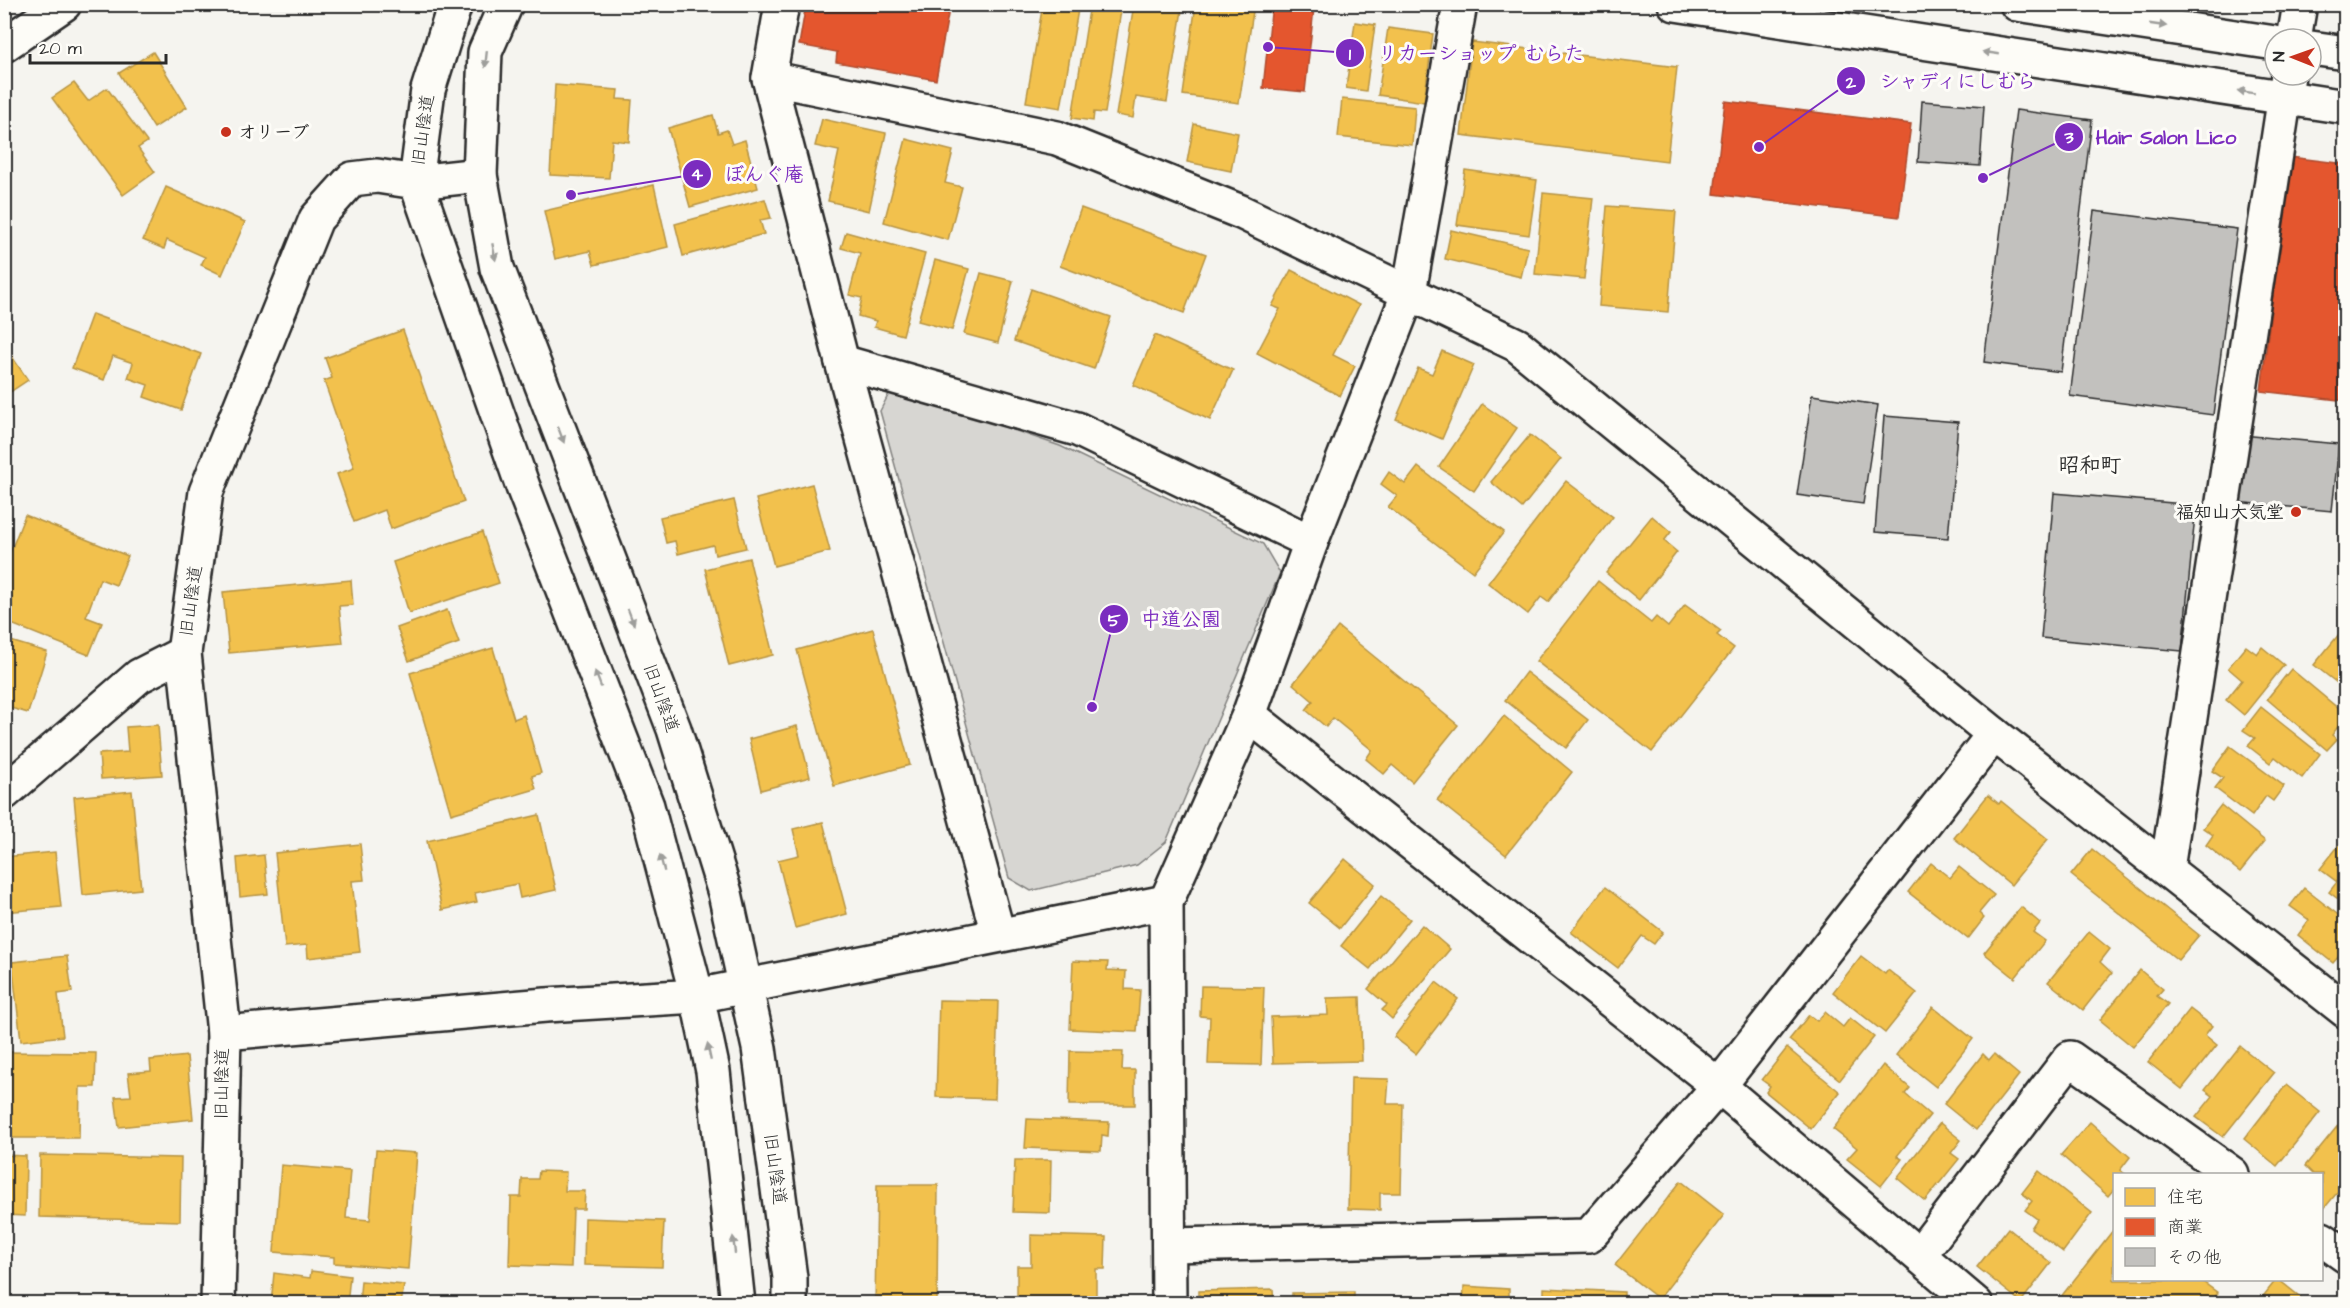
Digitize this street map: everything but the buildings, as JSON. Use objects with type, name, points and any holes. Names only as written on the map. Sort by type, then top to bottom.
[{"type":"street","points":[[4,45],[64,4]]},
{"type":"street","name":"旧山陰道","points":[[218,1304],[224,1033],[184,653],[206,492],[316,219],[352,179],[377,176],[416,182],[428,90],[455,4]]},
{"type":"street","name":"旧山陰道","points":[[506,4],[485,52],[480,176],[497,268],[674,729],[725,893],[761,1060],[790,1278],[790,1304]]},
{"type":"street","points":[[782,4],[769,78],[842,362],[998,934]]},
{"type":"street","points":[[1169,1304],[1166,902],[1249,715],[1311,542],[1409,292],[1460,4]]},
{"type":"street","points":[[1675,4],[2263,84]]},
{"type":"street","points":[[2017,4],[2263,41]]},
{"type":"street","points":[[2296,27],[2300,4]]},
{"type":"street","points":[[2323,50],[2346,53]]},
{"type":"street","points":[[769,78],[1058,138],[1241,212],[1517,345],[1994,735],[2346,1011]]},
{"type":"street","points":[[2167,869],[2206,627],[2286,87],[2346,107]]},
{"type":"street","points":[[480,176],[416,182],[523,487],[647,806],[697,996],[713,1071],[738,1304]]},
{"type":"street","points":[[842,362],[1077,429],[1311,542]]},
{"type":"street","points":[[4,793],[139,676],[184,653]]},
{"type":"street","points":[[1249,715],[1719,1086],[1976,1304]]},
{"type":"street","points":[[1169,1245],[1589,1236],[1719,1086],[1994,735]]},
{"type":"street","points":[[224,1033],[534,1006],[697,996],[1166,902]]},
{"type":"street","points":[[1919,1255],[2070,1058],[2231,1173]]},
{"type":"street","points":[[2323,1240],[2346,1256]]},
{"type":"shaded area","points":[[892,388],[1060,446],[1263,544],[1280,573],[1166,842],[1137,865],[1031,891],[1009,878],[880,411]]},
{"type":"place","name":"リカーショップ むらた","points":[[1268,47]]},
{"type":"place","name":"オリーブ","points":[[226,132]]},
{"type":"place","name":"シャディにしむら","points":[[1759,147]]},
{"type":"place","name":"Hair Salon Lico","points":[[1983,178]]},
{"type":"place","name":"ぼんぐ庵","points":[[571,195]]},
{"type":"place","name":"福知山大気堂","points":[[2296,512]]},
{"type":"place","name":"中道公園","points":[[1092,707]]},
{"type":"district","name":"昭和町","points":[[2090,465]]}]
